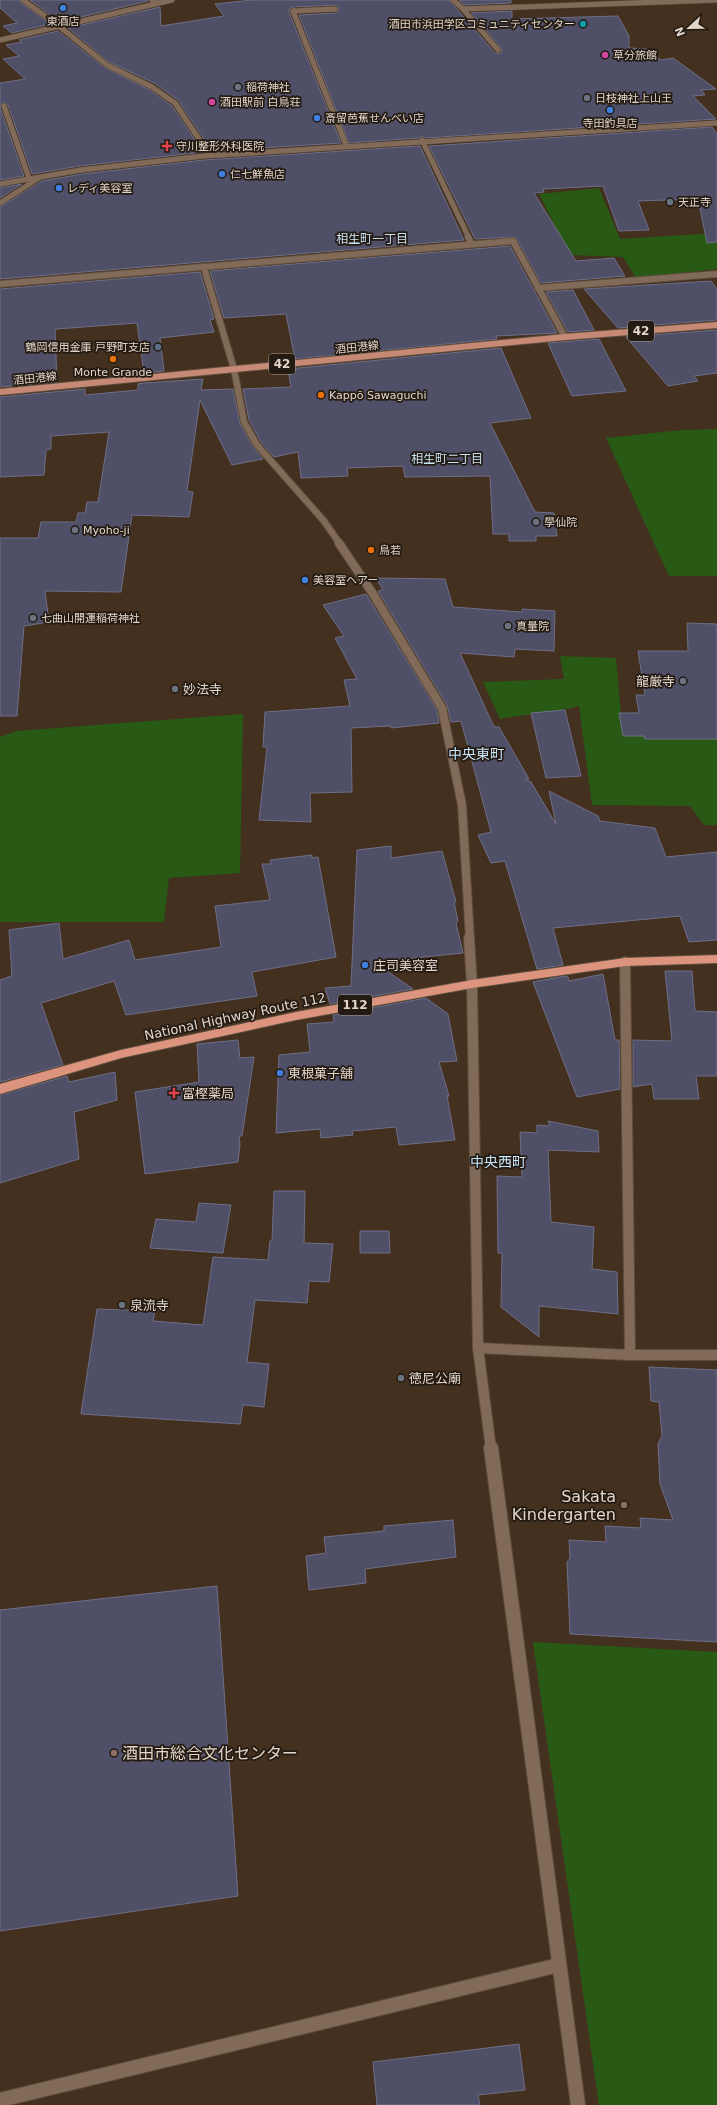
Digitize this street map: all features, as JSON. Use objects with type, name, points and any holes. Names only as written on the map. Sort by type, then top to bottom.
[{"type":"highway","name":"National Highway Route 112","points":[[0,1089],[121,1054],[296,1016],[472,984],[625,962],[717,959]]},
{"type":"main road","name":"酒田港線","points":[[0,392],[565,337],[717,325]]},
{"type":"street","points":[[23,0],[60,27],[107,65],[152,87],[174,103],[209,154]]},
{"type":"street","points":[[152,0],[158,3]]},
{"type":"street","points":[[0,40],[172,0]]},
{"type":"street","points":[[452,0],[463,9],[498,50]]},
{"type":"street","points":[[463,9],[717,0]]},
{"type":"street","points":[[331,4],[335,9],[293,11],[346,145]]},
{"type":"street","points":[[3,110],[29,178]]},
{"type":"street","points":[[0,184],[45,174],[209,154],[717,123]]},
{"type":"street","points":[[422,140],[471,244]]},
{"type":"street","points":[[0,203],[45,174]]},
{"type":"street","points":[[0,284],[513,241],[565,337]]},
{"type":"street","points":[[204,268],[234,369],[244,422],[257,445],[324,521],[373,594],[442,708],[462,805],[472,984],[478,1348],[578,2105]]},
{"type":"street","points":[[538,288],[717,274]]},
{"type":"street","points":[[625,962],[630,1355]]},
{"type":"street","points":[[478,1348],[630,1355],[717,1355]]},
{"type":"street","points":[[0,2100],[559,1965]]},
{"type":"green space","points":[[599,188],[620,239],[717,233],[717,269],[636,278],[623,257],[569,255],[539,194]]},
{"type":"green space","points":[[717,429],[717,576],[669,576],[606,438],[682,430]]},
{"type":"green space","points":[[560,656],[616,658],[623,736],[644,736],[645,739],[717,739],[717,825],[704,825],[690,806],[592,805],[579,706],[500,719],[483,682],[564,679]]},
{"type":"green space","points":[[243,714],[240,873],[169,878],[164,922],[0,922],[0,737],[17,731]]},
{"type":"green space","points":[[533,1642],[717,1652],[717,2105],[599,2105]]},
{"type":"building","points":[[0,0],[19,0],[50,24],[12,33],[3,26],[17,23],[0,8]]},
{"type":"building","points":[[30,0],[148,0],[148,1],[60,22]]},
{"type":"building","points":[[252,0],[449,0],[495,53],[498,54],[502,52],[501,48],[471,13],[512,11],[512,19],[618,16],[629,36],[629,48],[646,49],[661,60],[673,58],[716,89],[701,90],[705,95],[693,96],[716,119],[425,138],[422,136],[418,138],[349,143],[299,15],[336,13],[339,10],[339,7],[335,5],[293,7],[289,9],[289,12],[341,143],[212,151],[178,100],[154,83],[109,62],[68,28],[160,7],[161,26],[224,16],[215,4]]},
{"type":"building","points":[[459,0],[511,0],[511,3],[464,5]]},
{"type":"building","points":[[58,31],[105,68],[150,90],[172,106],[203,152],[80,166],[32,174],[8,105],[3,102],[0,107],[0,83],[25,79],[3,59],[19,56],[6,45],[22,42],[19,40]]},
{"type":"building","points":[[0,107],[24,176],[0,180]]},
{"type":"building","points":[[712,127],[717,134],[717,242],[707,243],[698,199],[638,201],[649,230],[619,231],[603,186],[543,189],[544,192],[534,193],[576,261],[614,258],[625,276],[541,283],[516,237],[475,239],[429,146]]},
{"type":"building","points":[[420,146],[464,240],[0,279],[0,207],[42,181],[82,174],[204,160]]},
{"type":"building","points":[[22,184],[0,198],[0,188]]},
{"type":"building","points":[[510,246],[557,333],[496,336],[497,339],[295,359],[286,314],[224,318],[210,271]]},
{"type":"building","points":[[200,272],[214,319],[210,320],[214,332],[160,338],[164,371],[144,373],[137,323],[57,329],[55,330],[57,382],[0,387],[0,289]]},
{"type":"building","points":[[711,281],[717,289],[717,320],[618,328],[584,289]]},
{"type":"building","points":[[573,290],[594,330],[568,332],[546,292]]},
{"type":"building","points":[[717,330],[717,373],[694,376],[698,381],[668,386],[626,337]]},
{"type":"building","points":[[599,339],[626,391],[572,396],[548,343]]},
{"type":"building","points":[[501,348],[531,418],[490,423],[535,512],[554,513],[557,536],[536,536],[536,541],[509,541],[509,534],[493,534],[490,476],[405,477],[403,466],[347,468],[348,476],[301,478],[298,452],[274,457],[261,442],[249,420],[243,389],[291,387],[288,369]]},
{"type":"building","points":[[203,379],[201,390],[233,389],[240,424],[253,447],[263,459],[232,465],[200,400],[187,491],[193,492],[189,517],[132,515],[121,592],[45,591],[49,622],[24,626],[17,716],[0,716],[0,538],[38,538],[41,522],[76,522],[78,513],[85,513],[87,502],[98,502],[109,432],[51,436],[51,449],[46,450],[44,475],[0,477],[0,397],[85,389],[85,395],[138,390],[138,384],[145,383]]},
{"type":"building","points":[[376,578],[445,579],[453,607],[522,612],[522,609],[555,611],[554,651],[515,649],[514,657],[460,653],[494,727],[499,727],[529,779],[525,779],[531,782],[556,824],[549,791],[598,816],[600,821],[655,828],[666,857],[717,852],[717,940],[689,942],[680,916],[553,928],[563,965],[537,969],[505,861],[491,863],[478,835],[491,832],[461,721],[451,722],[447,705],[378,591],[383,590]]},
{"type":"building","points":[[366,594],[437,710],[439,723],[391,728],[391,726],[351,728],[352,792],[310,793],[311,822],[259,820],[267,747],[263,747],[265,712],[350,706],[344,680],[357,679],[335,638],[344,636],[323,605]]},
{"type":"building","name":"龍厳寺","points":[[687,623],[717,624],[717,739],[645,739],[644,736],[623,736],[619,713],[639,713],[636,695],[645,695],[638,651],[688,651]]},
{"type":"building","points":[[565,710],[581,776],[546,778],[531,713]]},
{"type":"building","points":[[391,846],[391,858],[442,851],[456,902],[454,902],[458,921],[456,923],[463,953],[374,962],[413,989],[330,1004],[325,988],[351,986],[357,850]]},
{"type":"building","points":[[312,855],[312,858],[318,857],[336,957],[252,972],[257,996],[126,1015],[114,981],[41,1003],[63,1065],[0,1082],[0,980],[12,976],[9,930],[59,923],[63,959],[129,940],[135,960],[221,947],[215,906],[270,900],[262,864],[271,864],[270,860]]},
{"type":"building","points":[[665,971],[692,971],[695,1011],[717,1012],[717,1076],[696,1076],[699,1099],[654,1099],[652,1084],[633,1087],[633,1040],[672,1041]]},
{"type":"building","points":[[603,974],[615,1040],[619,1040],[620,1089],[577,1097],[533,982],[565,976],[568,977],[569,981]]},
{"type":"building","points":[[426,998],[448,1014],[457,1061],[439,1062],[449,1096],[447,1096],[455,1140],[399,1145],[396,1127],[352,1131],[353,1135],[321,1138],[320,1129],[276,1133],[279,1055],[310,1052],[307,1024],[334,1022],[333,1015]]},
{"type":"building","points":[[238,1040],[240,1058],[254,1057],[242,1136],[239,1136],[240,1144],[238,1162],[145,1174],[135,1092],[199,1082],[197,1044]]},
{"type":"building","points":[[115,1072],[117,1100],[74,1112],[79,1159],[0,1183],[0,1095],[67,1076],[69,1082]]},
{"type":"building","points":[[548,1121],[598,1131],[599,1152],[548,1150],[551,1222],[594,1227],[592,1269],[617,1272],[618,1314],[539,1306],[539,1337],[501,1307],[502,1253],[498,1253],[497,1176],[522,1177],[520,1132],[537,1133],[537,1125],[550,1126]]},
{"type":"building","points":[[274,1191],[305,1191],[304,1243],[333,1244],[329,1282],[309,1281],[307,1303],[255,1300],[247,1362],[269,1364],[264,1407],[243,1405],[240,1424],[81,1414],[97,1309],[155,1311],[153,1321],[203,1325],[213,1257],[268,1260],[270,1241],[272,1241]]},
{"type":"building","points":[[199,1203],[231,1205],[223,1253],[150,1248],[156,1219],[196,1222]]},
{"type":"building","points":[[360,1231],[389,1231],[390,1253],[360,1253]]},
{"type":"building","points":[[649,1367],[717,1370],[717,1642],[570,1634],[567,1562],[570,1558],[569,1540],[606,1542],[605,1526],[641,1528],[640,1518],[673,1520],[660,1484],[658,1444],[662,1436],[659,1402],[651,1401]]},
{"type":"building","points":[[453,1520],[456,1557],[365,1569],[366,1583],[309,1590],[306,1556],[326,1553],[324,1537],[384,1531],[384,1526]]},
{"type":"building","name":"酒田市総合文化センター","points":[[217,1586],[238,1896],[0,1931],[0,1610]]},
{"type":"building","points":[[519,2044],[525,2090],[478,2095],[480,2105],[377,2105],[373,2062]]},
{"type":"place","name":"東酒店","points":[[63,8]]},
{"type":"place","name":"酒田市浜田学区コミュニティセンター","points":[[583,24]]},
{"type":"place","name":"草分旅館","points":[[605,55]]},
{"type":"place","name":"稲荷神社","points":[[238,87]]},
{"type":"place","name":"日枝神社上山王","points":[[587,98]]},
{"type":"place","name":"酒田駅前 白鳥荘","points":[[212,102]]},
{"type":"place","name":"寺田釣具店","points":[[610,110]]},
{"type":"place","name":"斎留芭蕉せんべい店","points":[[317,118]]},
{"type":"place","name":"守川整形外科医院","points":[[167,146]]},
{"type":"place","name":"仁七鮮魚店","points":[[222,174]]},
{"type":"place","name":"レディ美容室","points":[[59,188]]},
{"type":"place","name":"天正寺","points":[[670,202]]},
{"type":"place","name":"鶴岡信用金庫 戸野町支店","points":[[158,347]]},
{"type":"place","name":"Monte Grande","points":[[113,359]]},
{"type":"place","name":"Kappō Sawaguchi","points":[[321,395]]},
{"type":"place","name":"學仙院","points":[[536,522]]},
{"type":"place","name":"Myoho-ji","points":[[75,530]]},
{"type":"place","name":"鳥若","points":[[371,550]]},
{"type":"place","name":"美容室ヘアー","points":[[305,580]]},
{"type":"place","name":"七曲山開運稲荷神社","points":[[33,618]]},
{"type":"place","name":"真量院","points":[[508,626]]},
{"type":"place","name":"龍厳寺","points":[[683,681]]},
{"type":"place","name":"妙法寺","points":[[175,689]]},
{"type":"place","name":"庄司美容室","points":[[365,965]]},
{"type":"place","name":"東根菓子舗","points":[[280,1073]]},
{"type":"place","name":"富樫薬局","points":[[174,1093]]},
{"type":"place","name":"泉流寺","points":[[122,1305]]},
{"type":"place","name":"徳尼公廟","points":[[401,1378]]},
{"type":"place","name":"Sakata Kindergarten","points":[[624,1505]]},
{"type":"place","name":"酒田市総合文化センター","points":[[114,1753]]},
{"type":"district","name":"相生町一丁目","points":[[372,239]]},
{"type":"district","name":"相生町二丁目","points":[[447,459]]},
{"type":"district","name":"中央東町","points":[[476,754]]},
{"type":"district","name":"中央西町","points":[[498,1162]]}]
